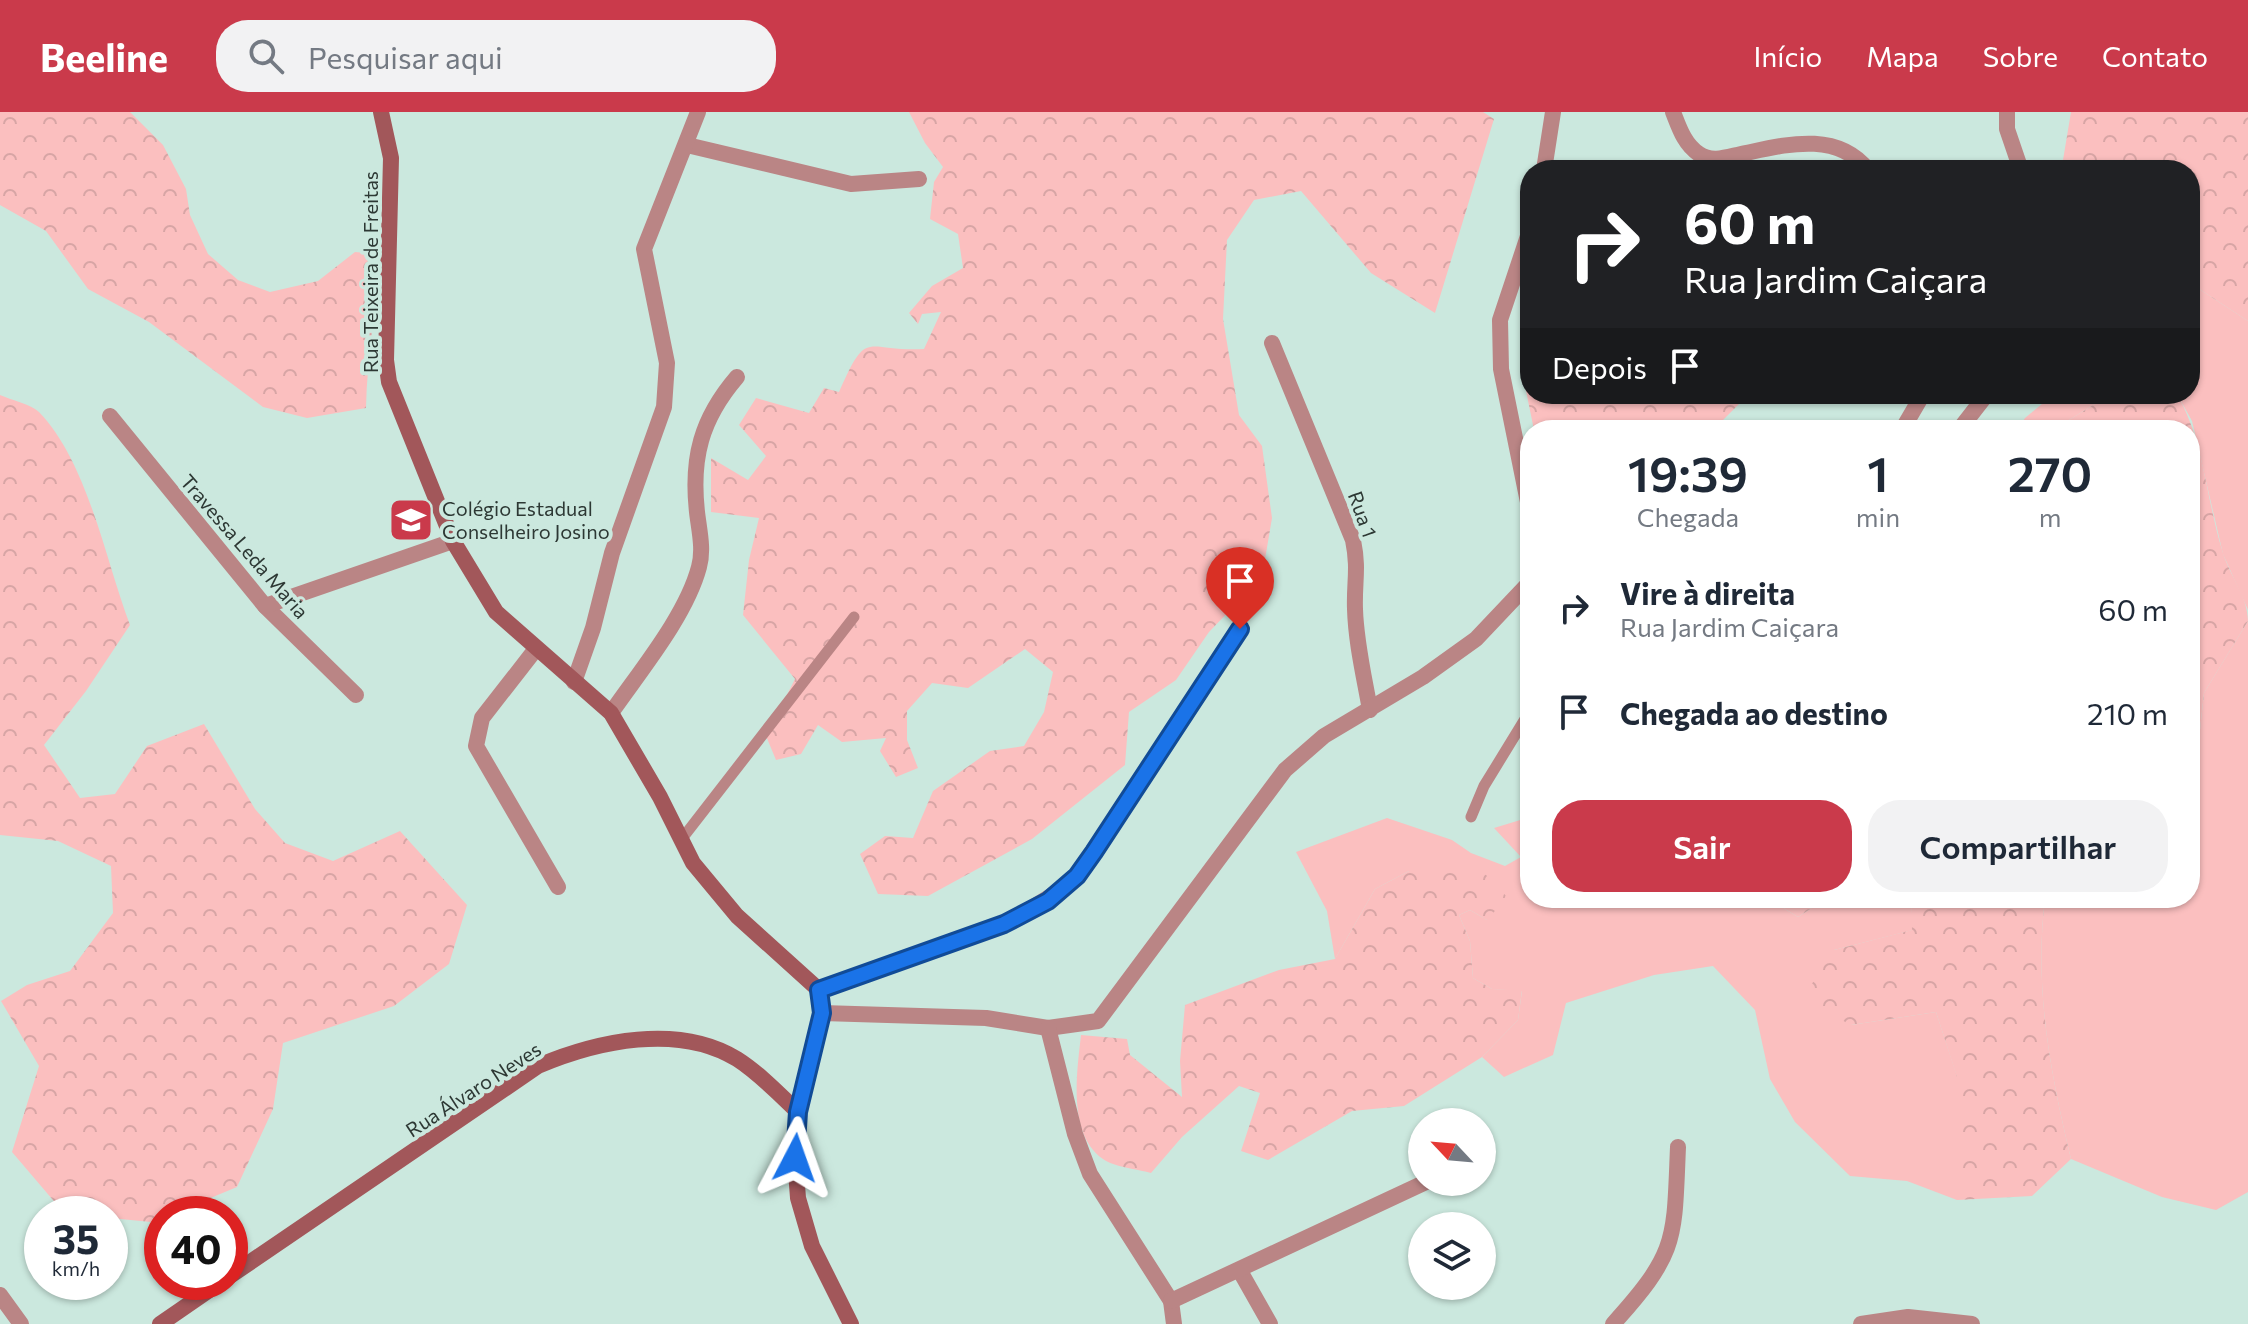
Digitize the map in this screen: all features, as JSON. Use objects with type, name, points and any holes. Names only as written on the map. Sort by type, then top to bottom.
[{"type":"street","name":"Rua Teixeira de Freitas","points":[[381,112],[391,158],[386,360],[389,382],[453,541],[496,612],[535,650],[611,713],[693,863],[737,916],[819,990]]},
{"type":"street","points":[[1546,160],[1553,112]]},
{"type":"street","points":[[1673,112],[1683,137],[1700,155],[1718,159],[1797,144],[1830,143],[1857,160]]},
{"type":"street","points":[[2007,112],[2007,129],[2018,160]]},
{"type":"street","points":[[574,682],[593,628],[612,553],[664,407],[667,363],[644,249],[697,113]]},
{"type":"street","points":[[687,145],[851,184],[919,179]]},
{"type":"street","points":[[1520,260],[1500,320],[1501,369],[1520,463]]},
{"type":"street","name":"Rua 1","points":[[1272,343],[1353,540],[1359,568],[1355,606],[1359,648],[1370,710]]},
{"type":"street","points":[[611,713],[659,643],[694,582],[702,549],[694,461],[713,412],[737,377]]},
{"type":"street","points":[[1967,420],[1979,404]]},
{"type":"street","name":"Travessa Leda Maria","points":[[110,416],[265,606],[356,695]]},
{"type":"street","points":[[265,606],[453,541]]},
{"type":"street","points":[[822,1013],[986,1018],[1048,1028],[1098,1021],[1285,770],[1324,736],[1370,710],[1476,639],[1520,593]]},
{"type":"street","points":[[851,1324],[812,1246],[798,1198],[795,1158],[798,1112],[822,1013],[819,990],[1004,924],[1048,901],[1086,864],[1240,629]]},
{"type":"street","points":[[535,650],[482,718],[476,732],[476,746],[558,887]]},
{"type":"street","points":[[1048,1028],[1075,1134],[1090,1174],[1171,1301],[1174,1324]]},
{"type":"street","name":"Rua Álvaro Neves","points":[[248,1264],[538,1066],[572,1052],[640,1040],[707,1046],[736,1059],[798,1112]]},
{"type":"street","points":[[1613,1324],[1653,1279],[1668,1252],[1675,1226],[1678,1147]]},
{"type":"street","points":[[1171,1301],[1408,1191]]},
{"type":"street","points":[[1240,1271],[1270,1324]]},
{"type":"street","points":[[0,1295],[21,1324]]},
{"type":"street","points":[[160,1324],[195,1300]]},
{"type":"street","points":[[1861,1324],[1908,1317],[1972,1324]]},
{"type":"lane","points":[[681,840],[854,617]]},
{"type":"lane","points":[[1471,817],[1484,786],[1520,727]]},
{"type":"green space","points":[[0,112],[130,112],[163,145],[186,189],[190,215],[208,254],[238,280],[270,292],[318,281],[355,252],[378,254],[366,408],[307,418],[263,407],[149,322],[88,289],[46,231],[0,205]]},
{"type":"green space","points":[[909,112],[1483,112],[1494,119],[1435,313],[1371,273],[1301,191],[1254,200],[1227,240],[1223,319],[1239,415],[1262,446],[1272,518],[1262,577],[1209,632],[1176,680],[1129,712],[1125,765],[1032,839],[928,896],[878,894],[860,854],[885,836],[913,838],[933,791],[990,751],[1024,746],[1044,712],[1053,672],[1025,649],[968,688],[932,683],[907,711],[907,740],[918,768],[896,777],[880,751],[886,738],[842,742],[818,725],[801,754],[776,760],[766,736],[795,679],[743,615],[749,560],[759,518],[711,512],[711,458],[748,480],[766,456],[739,425],[756,398],[809,413],[824,388],[839,392],[863,350],[870,347],[924,349],[941,312],[922,314],[918,324],[909,313],[932,286],[963,268],[958,234],[930,219],[934,182],[943,167],[925,143]]},
{"type":"green space","points":[[2071,112],[2248,112],[2248,321],[2200,290],[2200,160],[2063,160]]},
{"type":"green space","points":[[2200,290],[2248,321],[2248,610],[2223,554],[2200,455],[2200,420],[2191,420],[2183,404],[2200,404]]},
{"type":"green space","points":[[0,395],[35,409],[56,433],[83,484],[130,625],[86,691],[44,745],[80,798],[115,794],[147,746],[204,724],[255,809],[285,843],[333,861],[400,831],[467,905],[449,964],[394,1006],[283,1043],[273,1109],[237,1187],[215,1196],[144,1196],[144,1221],[128,1220],[128,1196],[50,1196],[12,1152],[39,1066],[1,1001],[27,985],[70,971],[113,913],[111,866],[58,841],[0,835]]},
{"type":"green space","points":[[1529,404],[1739,404],[1723,420],[1532,420]]},
{"type":"green space","points":[[2042,404],[2095,404],[2069,420],[2024,420]]},
{"type":"green space","points":[[2095,404],[2182,404],[2189,420],[2069,420]]},
{"type":"green space","points":[[2200,456],[2217,533],[2242,595],[2248,621],[2204,693],[2200,730]]},
{"type":"green space","points":[[2248,621],[2248,1192],[2216,1210],[2162,1197],[2071,1159],[2046,1029],[2041,964],[2044,908],[2200,908],[2200,730],[2204,693]]},
{"type":"green space","points":[[1387,818],[1452,840],[1471,853],[1505,866],[1520,858],[1520,908],[1783,908],[1798,917],[1812,908],[1912,908],[1913,930],[1834,950],[1851,1025],[1936,1012],[1957,1076],[1957,1200],[1907,1181],[1850,1176],[1795,1122],[1770,1079],[1755,1010],[1713,966],[1654,975],[1566,1003],[1553,1055],[1504,1077],[1482,1057],[1518,1020],[1522,991],[1492,989],[1473,978],[1470,941],[1459,915],[1470,910],[1487,920],[1409,871],[1375,889],[1335,959],[1327,911],[1296,852]]},
{"type":"green space","points":[[1520,820],[1520,856],[1494,828]]},
{"type":"green space","points":[[1451,862],[1482,872],[1506,896],[1488,920],[1470,910],[1459,915],[1470,941],[1473,978],[1492,989],[1522,990],[1518,1020],[1482,1057],[1404,1106],[1352,1111],[1268,1160],[1241,1151],[1260,1093],[1239,1086],[1182,1137],[1151,1173],[1108,1162],[1092,1148],[1079,1119],[1077,1102],[1081,1035],[1127,1039],[1130,1055],[1182,1097],[1180,1061],[1185,1005],[1279,970],[1335,959],[1375,889],[1409,871]]},
{"type":"green space","points":[[1783,908],[1812,908],[1798,917]]},
{"type":"green space","points":[[1911,908],[2044,908],[2041,964],[2046,1029],[2071,1159],[2032,1196],[1957,1200],[1957,1077],[1936,1012],[1851,1025],[1802,999],[1834,950],[1912,930]]},
{"type":"place","name":"Colégio Estadual Conselheiro Josino","points":[[411,520]]},
{"type":"route","points":[[795,1158],[798,1112],[822,1013],[819,990],[1004,924],[1048,901],[1077,876],[1128,804],[1240,629]]}]
